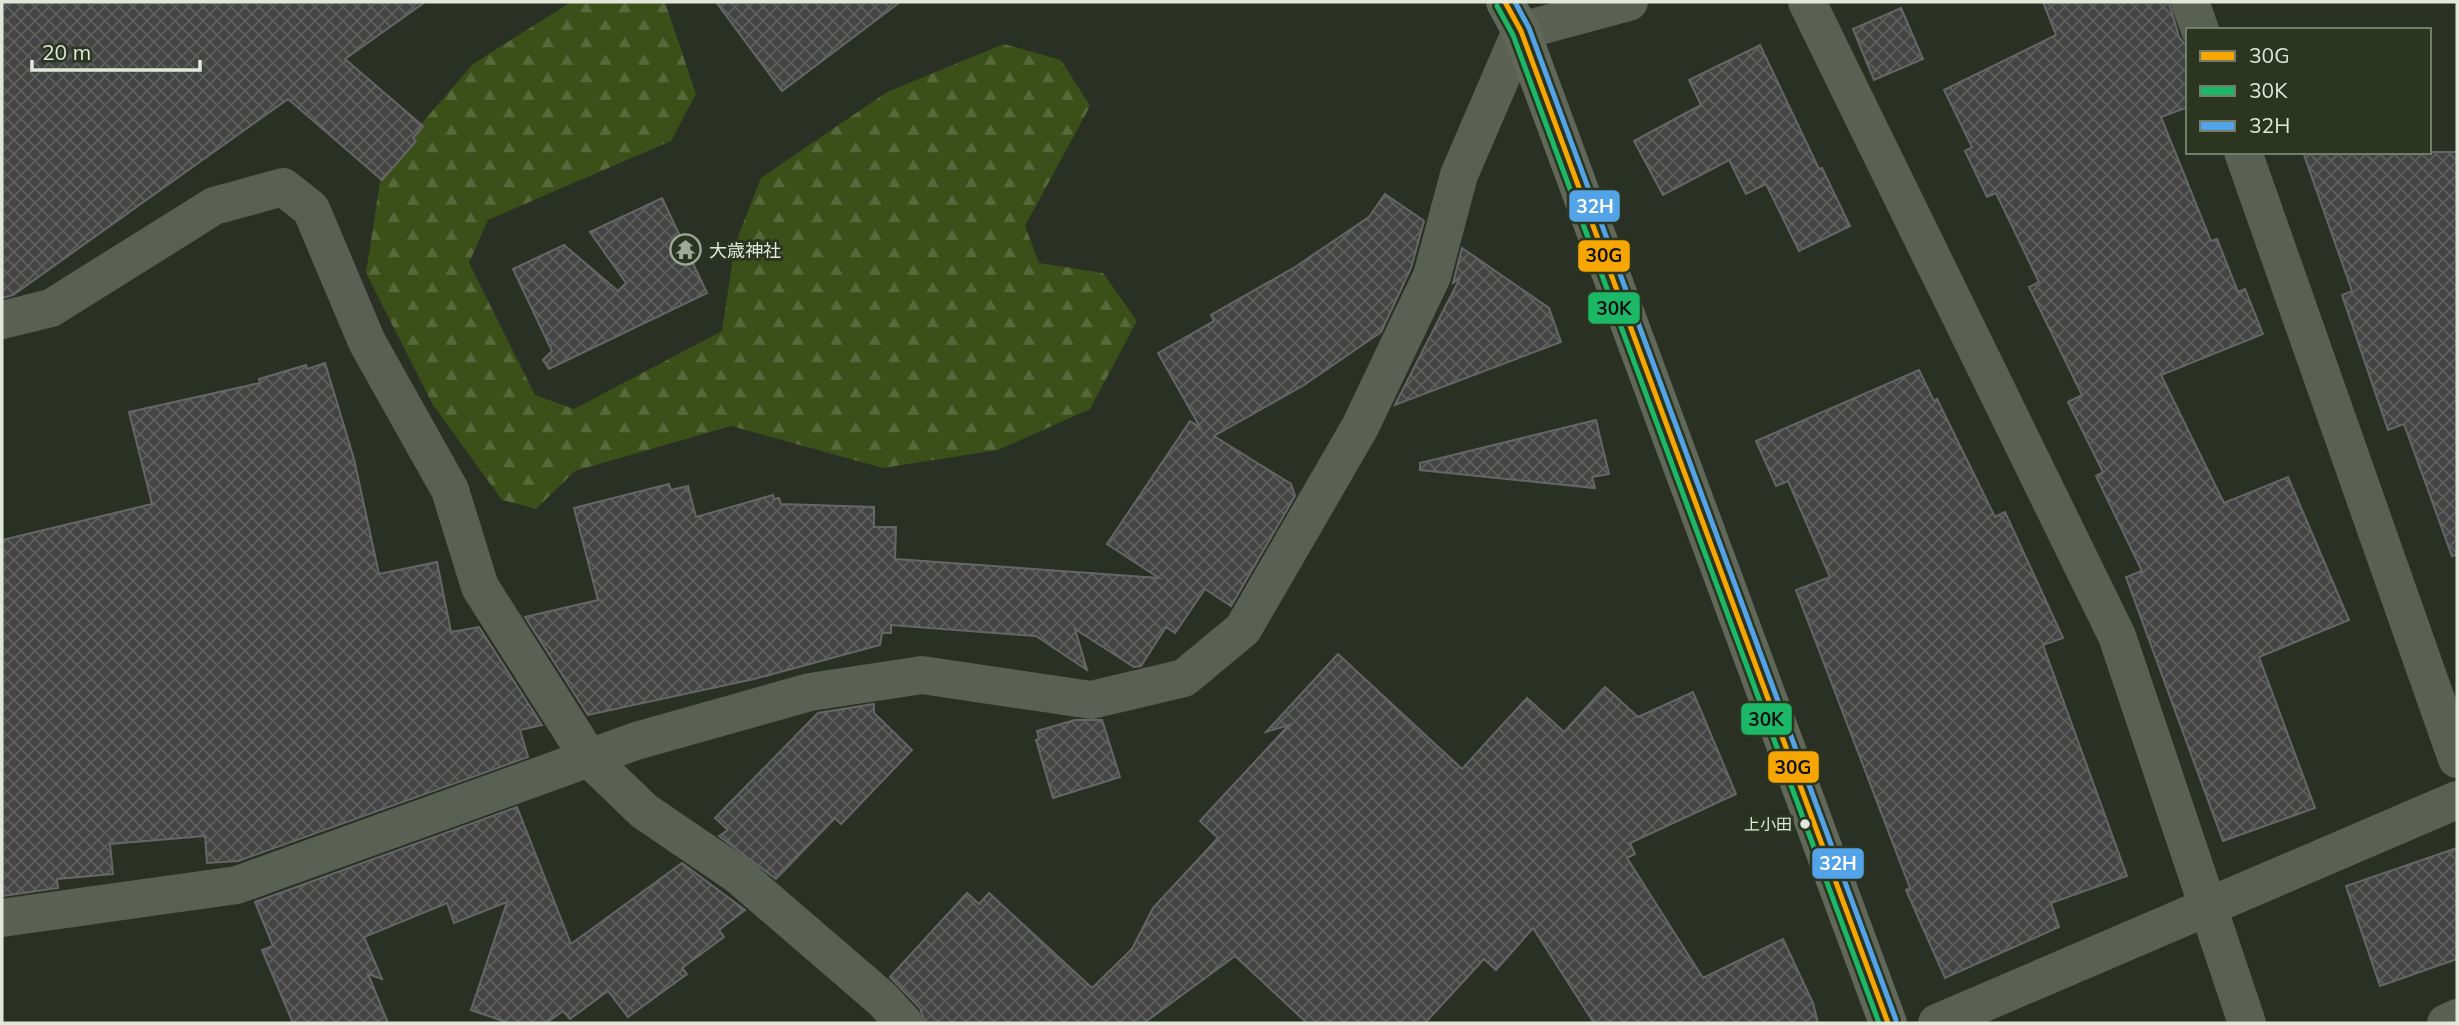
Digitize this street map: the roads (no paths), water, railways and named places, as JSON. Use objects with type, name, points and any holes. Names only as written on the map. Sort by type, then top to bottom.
[{"type":"main road","points":[[1513,17],[1888,1023]]},
{"type":"street","points":[[2,918],[237,885],[636,741],[810,692],[922,675],[1091,700],[1184,678],[1244,629],[1360,427],[1432,276],[1459,175],[1513,17],[1629,2]]},
{"type":"street","points":[[1807,2],[2117,636],[2206,908],[2247,1023]]},
{"type":"street","points":[[2190,2],[2199,28]]},
{"type":"street","points":[[2244,154],[2457,759]]},
{"type":"street","points":[[2,320],[51,308],[214,206],[283,187],[311,209],[367,342],[450,490],[480,587],[589,758],[644,811],[738,875],[882,999],[904,1023]]},
{"type":"street","points":[[1937,1023],[2457,800]]},
{"type":"street","points":[[2446,1023],[2457,1018]]},
{"type":"place","name":"大歳神社","points":[[686,250]]},
{"type":"place","name":"上小田","points":[[1805,824]]}]
